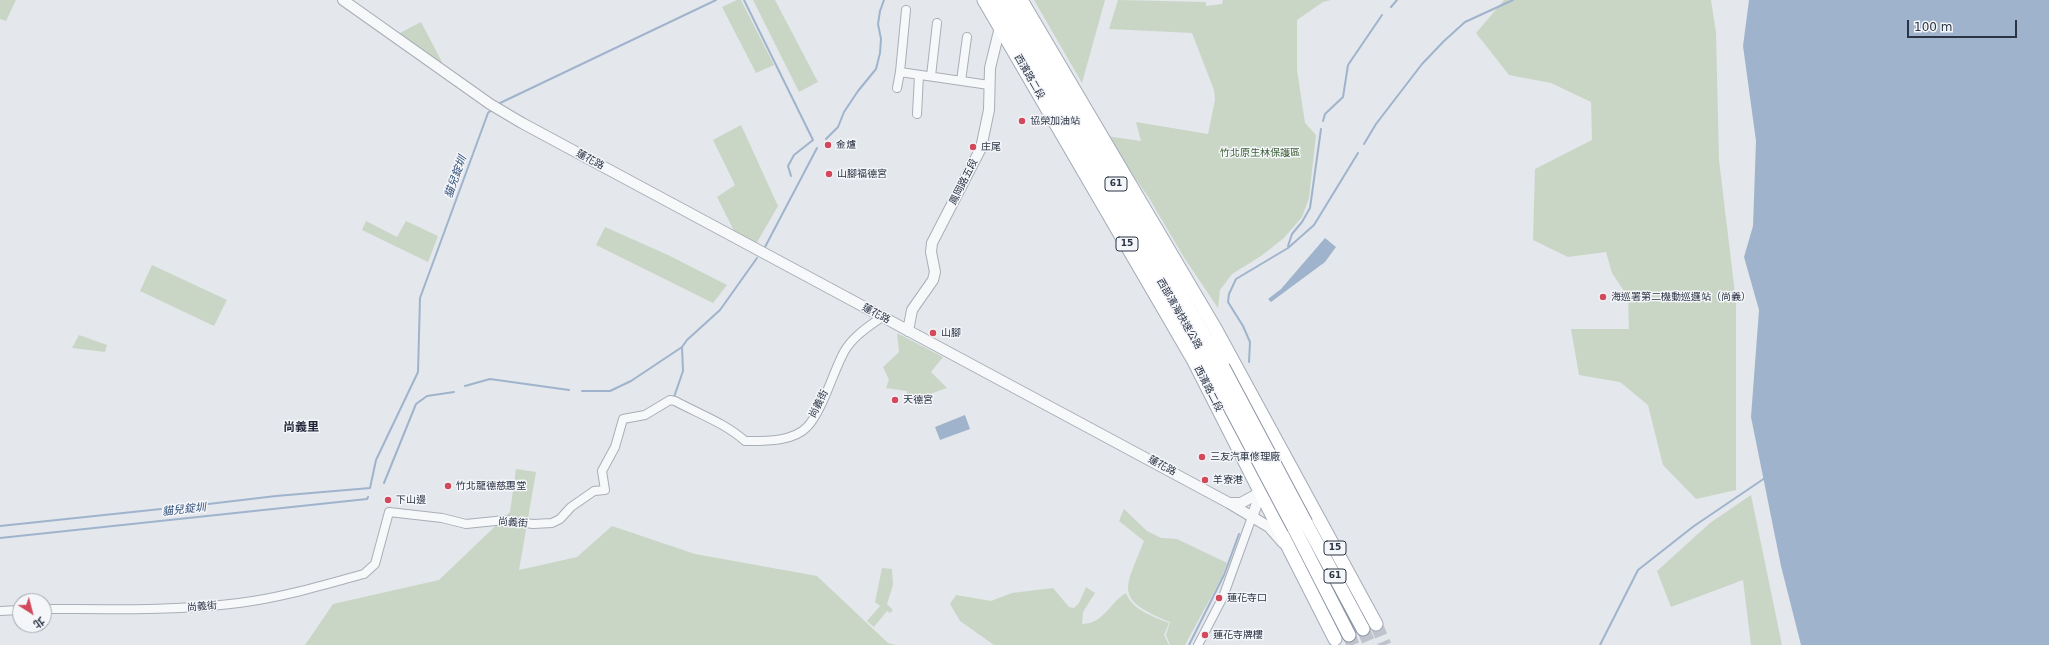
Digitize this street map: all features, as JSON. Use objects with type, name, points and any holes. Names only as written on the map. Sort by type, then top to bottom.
[{"type":"main road","name":"西濱路二段","points":[[984,0],[1002,22],[1166,310],[1194,361],[1335,639]]},
{"type":"main road","name":"西部濱海快速公路","points":[[994,0],[1002,22],[1218,370],[1294,528],[1349,635]]},
{"type":"main road","name":"西部濱海快速公路","points":[[1012,0],[1218,370],[1306,523],[1363,629]]},
{"type":"main road","name":"15","points":[[1012,0],[1216,330],[1376,624]]},
{"type":"street","name":"蓮花路","points":[[343,0],[500,110],[908,331],[1229,502],[1269,527],[1291,552]]},
{"type":"street","name":"鳳岡路五段","points":[[908,331],[912,310],[932,280],[935,272],[931,252],[932,243],[981,148],[989,110],[990,68],[1002,22],[1012,0]]},
{"type":"street","points":[[897,88],[906,10]]},
{"type":"street","points":[[931,76],[937,23]]},
{"type":"street","points":[[961,81],[967,37]]},
{"type":"street","points":[[900,72],[989,85]]},
{"type":"street","points":[[916,114],[919,75]]},
{"type":"street","name":"尚義街","points":[[52,609],[181,609],[240,603],[327,584],[364,574],[375,564],[389,512],[442,518],[466,524],[505,520],[533,524],[552,523],[560,519],[571,507],[594,491],[605,490],[602,471],[615,447],[623,419],[645,415],[670,400],[675,401],[727,427],[745,441],[766,441],[798,433],[807,427],[817,410],[844,352],[866,328],[882,317]]},
{"type":"street","points":[[1229,502],[1241,503],[1294,473]]},
{"type":"street","points":[[1198,645],[1223,598],[1261,492]]},
{"type":"street","points":[[0,611],[12,610]]},
{"type":"green space","points":[[0,0],[16,0],[6,21],[0,19]]},
{"type":"green space","points":[[737,0],[741,0],[774,65],[756,73],[722,7]]},
{"type":"green space","points":[[753,0],[775,0],[818,82],[799,92]]},
{"type":"green space","points":[[1034,0],[1105,0],[1082,83]]},
{"type":"green space","name":"竹北原生林保護區","points":[[1118,0],[1206,2],[1206,6],[1222,4],[1223,0],[1331,0],[1323,2],[1297,20],[1297,70],[1305,123],[1316,135],[1309,198],[1302,217],[1284,238],[1261,256],[1232,274],[1220,290],[1218,308],[1185,259],[1149,198],[1106,136],[1141,141],[1136,122],[1208,134],[1215,100],[1214,90],[1192,33],[1109,29]]},
{"type":"green space","points":[[1504,0],[1711,0],[1716,33],[1719,160],[1736,302],[1736,490],[1696,499],[1663,465],[1648,405],[1620,382],[1579,375],[1571,329],[1629,329],[1628,297],[1612,273],[1606,252],[1568,257],[1533,240],[1535,169],[1592,140],[1591,102],[1551,83],[1509,75],[1476,33]]},
{"type":"green space","points":[[421,22],[443,64],[439,64],[398,34]]},
{"type":"green space","points":[[741,125],[778,206],[756,244],[735,233],[717,197],[735,185],[713,140]]},
{"type":"green space","points":[[366,221],[397,237],[406,221],[438,236],[428,262],[362,230]]},
{"type":"green space","points":[[605,227],[668,255],[727,285],[713,303],[596,245]]},
{"type":"green space","points":[[152,265],[227,300],[214,326],[140,291]]},
{"type":"green space","points":[[897,333],[943,357],[931,372],[947,388],[907,402],[907,391],[886,388],[889,380],[883,367],[899,352]]},
{"type":"green space","points":[[79,335],[107,345],[105,352],[72,348]]},
{"type":"green space","points":[[516,469],[536,472],[519,570],[577,557],[612,526],[695,554],[817,576],[888,643],[896,645],[305,645],[333,604],[439,580],[510,512]]},
{"type":"green space","points":[[1751,495],[1782,645],[1751,645],[1743,580],[1671,607],[1657,571],[1710,523]]},
{"type":"green space","points":[[1124,509],[1147,531],[1161,538],[1177,539],[1227,563],[1222,577],[1185,645],[1170,645],[1166,635],[1170,622],[1140,607],[1132,599],[1128,592],[1132,572],[1144,541],[1119,521]]},
{"type":"green space","points":[[882,568],[892,569],[893,585],[887,604],[893,610],[890,613],[887,611],[874,627],[867,621],[880,606],[875,602]]},
{"type":"green space","points":[[1086,587],[1095,593],[1083,612],[1082,624],[1096,621],[1126,593],[1133,604],[1138,608],[1169,623],[1164,635],[1169,645],[994,645],[960,621],[950,604],[956,595],[991,601],[1012,593],[1053,588],[1069,607],[1074,608],[1079,603]]},
{"type":"water","points":[[1749,0],[2049,0],[2049,645],[1801,645],[1781,566],[1751,417],[1759,310],[1744,257],[1753,226],[1756,141],[1743,46]]},
{"type":"water","points":[[1325,238],[1336,247],[1325,262],[1271,302],[1268,299],[1281,289]]},
{"type":"water","points":[[965,415],[970,429],[940,440],[935,427]]},
{"type":"waterway","name":"貓兒錠圳","points":[[498,104],[716,0]]},
{"type":"waterway","points":[[744,0],[813,140],[794,155],[788,166],[791,176]]},
{"type":"waterway","points":[[826,139],[838,127],[844,112],[858,91],[876,69],[880,53],[881,39],[878,24],[880,11],[884,0]]},
{"type":"waterway","points":[[1391,7],[1397,0]]},
{"type":"waterway","points":[[1364,144],[1376,124],[1422,64],[1444,41],[1465,22],[1513,0]]},
{"type":"waterway","points":[[1323,121],[1325,114],[1343,97],[1348,65],[1382,15]]},
{"type":"waterway","name":"貓兒錠圳","points":[[166,509],[276,496],[370,488],[376,460],[418,372],[420,298],[488,113],[493,109]]},
{"type":"waterway","points":[[1288,246],[1292,234],[1302,222],[1310,208],[1321,129]]},
{"type":"waterway","points":[[765,247],[817,148]]},
{"type":"waterway","points":[[1249,362],[1250,342],[1243,326],[1228,302],[1229,294],[1236,279],[1288,248],[1314,225],[1358,153]]},
{"type":"waterway","points":[[674,397],[683,371],[682,347],[687,340],[720,310],[757,258]]},
{"type":"waterway","points":[[582,391],[610,391],[631,381],[682,347]]},
{"type":"waterway","points":[[465,386],[490,379],[569,390]]},
{"type":"waterway","points":[[384,483],[416,404],[427,396],[454,392]]},
{"type":"waterway","points":[[1600,645],[1638,570],[1694,526],[1765,478]]},
{"type":"waterway","name":"貓兒錠圳","points":[[0,538],[367,499],[368,497]]},
{"type":"waterway","points":[[0,526],[161,509]]},
{"type":"waterway","points":[[1189,645],[1224,575],[1239,534]]},
{"type":"tunnel","points":[[1376,624],[1385,645]]},
{"type":"tunnel","points":[[1363,629],[1370,645]]},
{"type":"tunnel","points":[[1349,635],[1353,645]]},
{"type":"place","name":"協榮加油站","points":[[1022,121]]},
{"type":"place","name":"金爐","points":[[828,145]]},
{"type":"place","name":"庄尾","points":[[973,147]]},
{"type":"place","name":"山腳福德宮","points":[[829,174]]},
{"type":"place","name":"海巡署第二機動巡邏站（尚義）","points":[[1603,297]]},
{"type":"place","name":"山腳","points":[[933,333]]},
{"type":"place","name":"天德宮","points":[[895,400]]},
{"type":"place","name":"三友汽車修理廠","points":[[1202,457]]},
{"type":"place","name":"羊寮港","points":[[1205,480]]},
{"type":"place","name":"竹北龍德慈惠堂","points":[[448,486]]},
{"type":"place","name":"下山邊","points":[[388,500]]},
{"type":"place","name":"蓮花寺口","points":[[1219,598]]},
{"type":"place","name":"蓮花寺牌樓","points":[[1205,635]]},
{"type":"district","name":"尚義里","points":[[301,428]]}]
